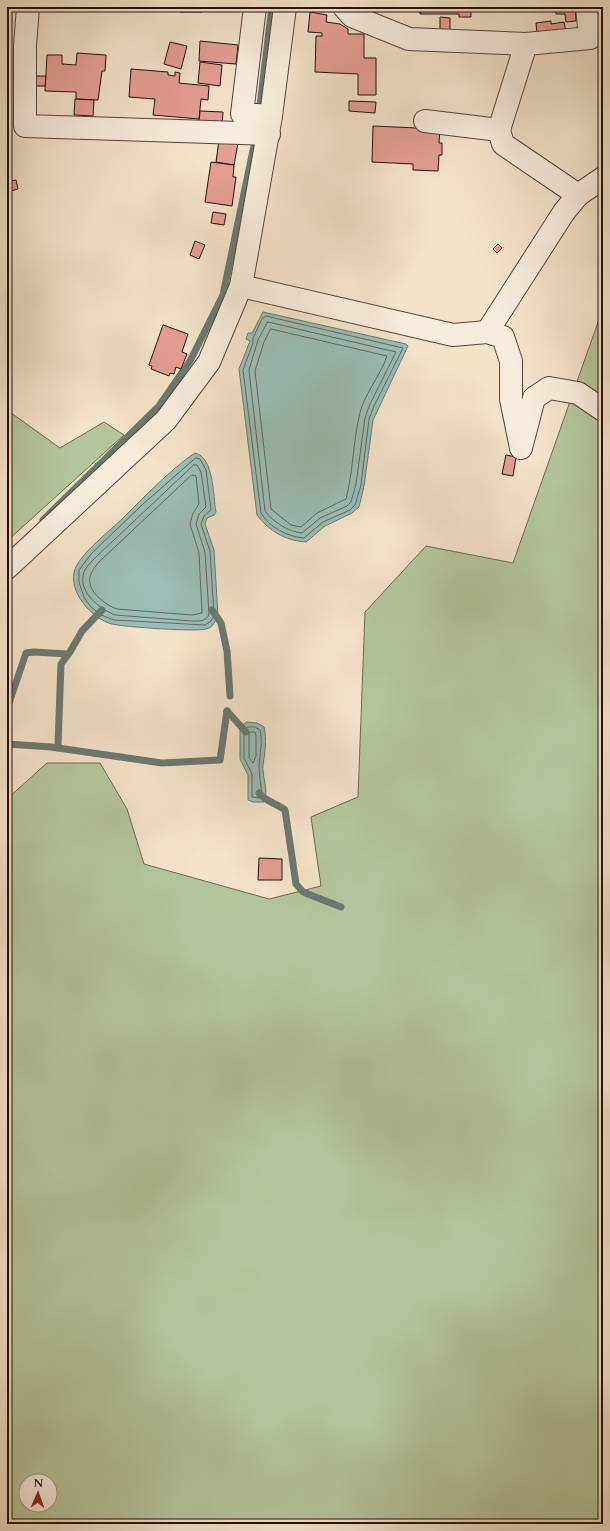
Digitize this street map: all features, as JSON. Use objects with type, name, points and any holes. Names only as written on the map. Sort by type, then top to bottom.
[{"type":"street","points":[[28,7],[25,46],[26,126],[261,125]]},
{"type":"street","points":[[255,7],[242,114],[261,125]]},
{"type":"street","points":[[7,568],[166,420],[208,362],[241,286],[261,125],[286,7]]},
{"type":"street","points":[[344,7],[352,16],[409,39],[526,44],[590,38],[587,7]]},
{"type":"street","points":[[526,44],[499,130],[503,144],[578,196]]},
{"type":"street","points":[[425,121],[499,130]]},
{"type":"street","points":[[486,332],[564,212],[578,196],[603,178]]},
{"type":"street","points":[[241,286],[454,335],[486,332],[503,337],[511,361],[511,399],[521,448],[534,398],[550,388],[578,393],[603,410]]},
{"type":"green space","points":[[603,308],[603,1524],[7,1524],[7,799],[47,763],[100,763],[127,809],[144,864],[269,899],[321,886],[311,817],[358,797],[365,612],[426,546],[513,563]]},
{"type":"green space","points":[[7,410],[60,448],[104,422],[124,435],[7,541]]},
{"type":"water","points":[[263,312],[406,344],[408,346],[373,420],[364,486],[359,507],[352,513],[325,526],[306,542],[292,540],[278,534],[267,526],[257,515],[239,369],[250,341],[246,339],[248,333],[252,333]]},
{"type":"water","points":[[195,453],[201,456],[206,462],[212,478],[216,512],[214,515],[207,518],[205,524],[214,550],[218,616],[216,620],[212,626],[200,630],[160,629],[112,624],[104,621],[89,610],[78,595],[73,577],[78,563],[90,549],[158,484]]},
{"type":"water","points":[[247,722],[257,723],[264,727],[266,741],[263,770],[266,793],[264,802],[253,802],[248,800],[248,775],[240,759],[240,729],[241,726]]},
{"type":"building","points":[[176,7],[202,7],[202,12],[180,12],[180,10],[176,9]]},
{"type":"building","points":[[406,7],[471,7],[471,17],[459,17],[459,14],[420,14],[420,8]]},
{"type":"building","points":[[556,7],[575,7],[576,21],[566,22],[565,14],[556,14]]},
{"type":"building","points":[[310,12],[327,15],[326,22],[340,24],[348,29],[348,34],[364,34],[364,58],[376,58],[376,95],[358,95],[358,74],[315,72],[316,36],[322,36],[322,33],[308,32]]},
{"type":"building","points":[[440,17],[450,18],[450,30],[440,30]]},
{"type":"building","points":[[551,21],[551,24],[564,22],[566,32],[537,35],[536,23]]},
{"type":"building","points":[[599,35],[603,35],[603,75],[600,75]]},
{"type":"building","points":[[200,41],[238,45],[236,64],[199,61]]},
{"type":"building","points":[[170,42],[187,46],[181,69],[164,64]]},
{"type":"building","points":[[77,53],[106,55],[105,71],[102,71],[98,100],[76,99],[76,92],[45,91],[47,55],[62,55],[62,64],[76,65]]},
{"type":"building","points":[[200,62],[222,65],[220,86],[198,83]]},
{"type":"building","points":[[131,69],[168,72],[168,75],[175,76],[175,72],[180,73],[179,83],[209,86],[208,100],[201,99],[199,119],[153,115],[155,99],[129,97]]},
{"type":"building","points":[[35,76],[46,76],[45,86],[35,86]]},
{"type":"building","points":[[75,99],[94,100],[93,116],[74,115]]},
{"type":"building","points":[[349,101],[376,102],[375,113],[349,111]]},
{"type":"building","points":[[200,111],[223,112],[222,125],[199,123]]},
{"type":"building","points":[[373,126],[440,129],[439,143],[442,143],[442,155],[439,155],[438,171],[413,170],[413,164],[372,162]]},
{"type":"building","points":[[219,140],[238,143],[234,165],[216,162]]},
{"type":"building","points":[[211,162],[234,165],[233,177],[236,177],[232,206],[205,202]]},
{"type":"building","points":[[16,180],[18,189],[11,191],[9,181]]},
{"type":"building","points":[[213,212],[226,214],[224,225],[211,223]]},
{"type":"building","points":[[195,241],[205,245],[199,259],[190,255]]},
{"type":"building","points":[[498,244],[502,248],[497,253],[493,249]]},
{"type":"building","points":[[163,325],[188,334],[182,352],[187,354],[181,369],[176,367],[174,374],[170,373],[169,376],[151,369],[152,366],[149,365]]},
{"type":"building","points":[[506,455],[516,457],[513,476],[502,474]]},
{"type":"building","points":[[259,858],[282,859],[282,880],[258,880]]},
{"type":"waterway","points":[[259,114],[272,7]]},
{"type":"waterway","points":[[43,520],[159,406],[190,361],[223,295],[256,136]]},
{"type":"waterway","points":[[58,745],[61,664],[82,631],[102,610]]},
{"type":"waterway","points":[[212,610],[221,623],[227,651],[230,696]]},
{"type":"waterway","points":[[7,709],[26,653],[68,654]]},
{"type":"waterway","points":[[227,711],[246,732]]},
{"type":"waterway","points":[[7,744],[51,747],[162,763],[220,760],[227,711]]},
{"type":"waterway","points":[[259,793],[285,810],[296,884],[303,892],[341,907]]}]
